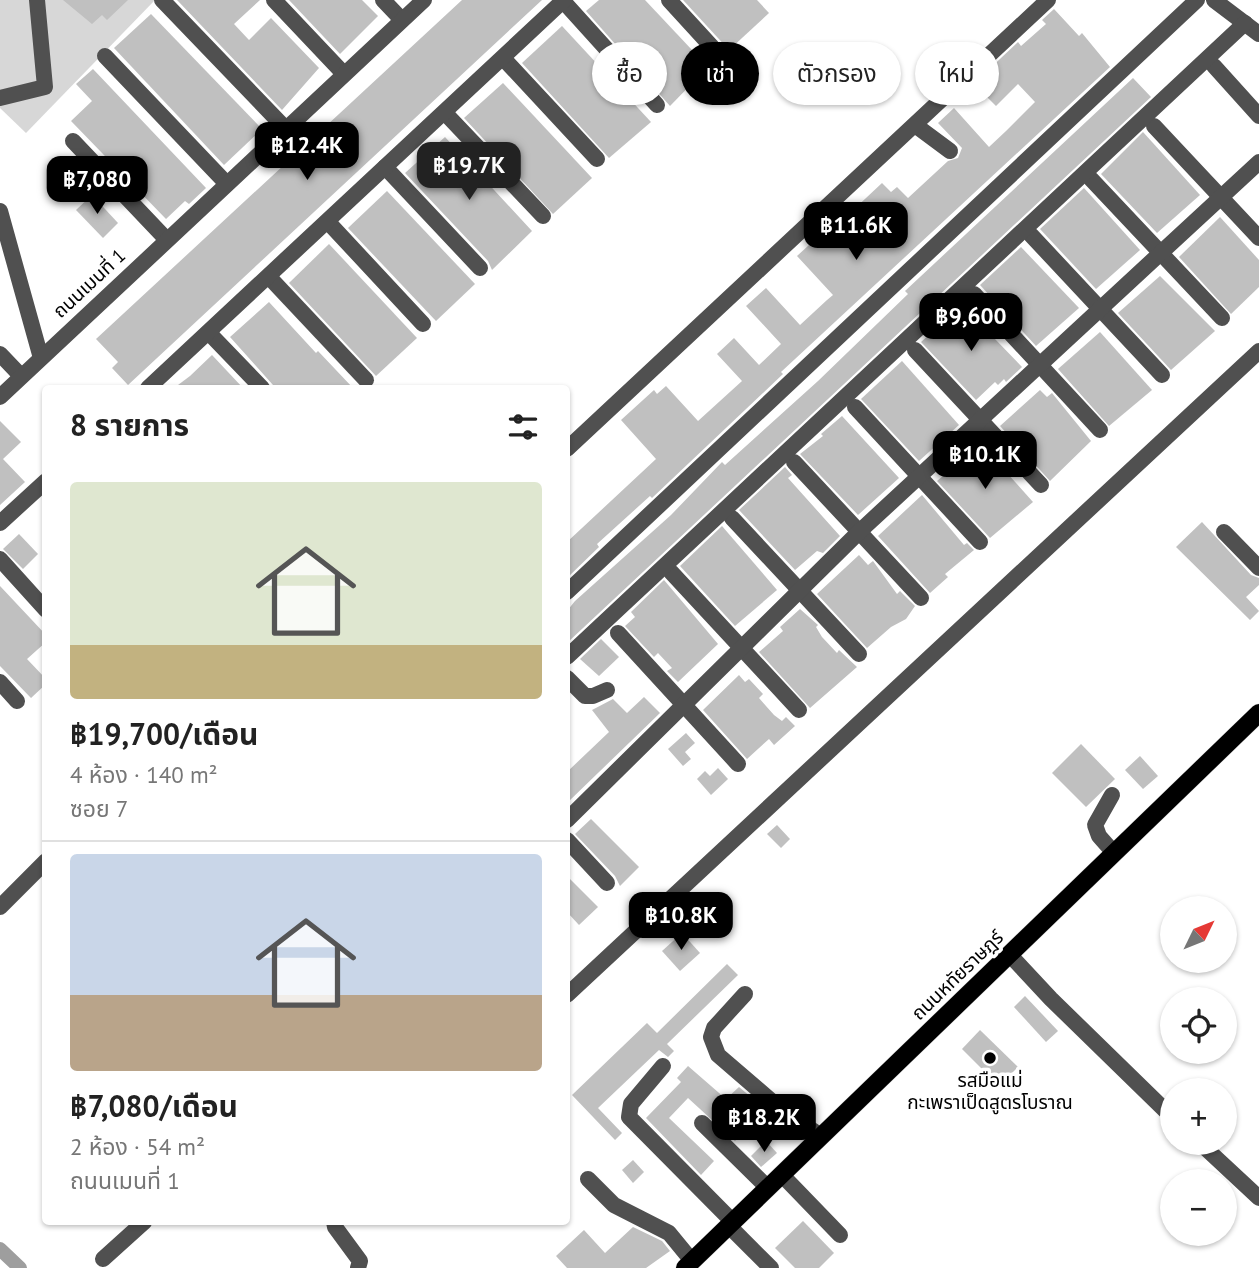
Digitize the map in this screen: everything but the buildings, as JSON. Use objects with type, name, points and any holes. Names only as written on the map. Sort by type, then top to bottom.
[{"type":"main road","name":"ถนนหทัยราษฎร์","points":[[689,1265],[1259,713]]},
{"type":"street","points":[[0,98],[45,87],[37,0]]},
{"type":"street","points":[[162,0],[285,128]]},
{"type":"street","points":[[274,0],[344,74]]},
{"type":"street","points":[[383,0],[402,20]]},
{"type":"street","name":"ถนนเมนที่ 1","points":[[0,397],[424,0]]},
{"type":"street","points":[[669,0],[707,42]]},
{"type":"street","points":[[570,446],[1048,0]]},
{"type":"street","points":[[570,589],[1196,0]]},
{"type":"street","points":[[1214,0],[1259,34]]},
{"type":"street","points":[[153,385],[563,1],[600,42]]},
{"type":"street","points":[[570,654],[1245,23]]},
{"type":"street","points":[[105,56],[227,184]]},
{"type":"street","points":[[503,58],[597,159]]},
{"type":"street","points":[[1214,66],[1259,116]]},
{"type":"street","points":[[445,113],[543,216]]},
{"type":"street","points":[[915,125],[950,151]]},
{"type":"street","points":[[1154,126],[1259,238]]},
{"type":"street","points":[[73,141],[167,240]]},
{"type":"street","points":[[570,817],[859,533],[1259,162]]},
{"type":"street","points":[[386,167],[480,268]]},
{"type":"street","points":[[1091,178],[1222,318]]},
{"type":"street","points":[[0,211],[41,358]]},
{"type":"street","points":[[328,222],[423,324]]},
{"type":"street","points":[[1031,235],[1162,375]]},
{"type":"street","points":[[270,278],[366,380]]},
{"type":"street","points":[[974,294],[1100,430]]},
{"type":"street","points":[[210,334],[259,385]]},
{"type":"street","points":[[915,350],[1041,485]]},
{"type":"street","points":[[570,992],[1259,351]]},
{"type":"street","points":[[0,354],[22,376]]},
{"type":"street","points":[[856,407],[980,542]]},
{"type":"street","points":[[794,462],[920,598]]},
{"type":"street","points":[[0,523],[42,485]]},
{"type":"street","points":[[732,519],[859,654]]},
{"type":"street","points":[[1224,532],[1259,568]]},
{"type":"street","points":[[0,559],[42,606]]},
{"type":"street","points":[[671,572],[800,710]]},
{"type":"street","points":[[618,633],[738,764]]},
{"type":"street","points":[[570,681],[585,696],[607,690]]},
{"type":"street","points":[[0,682],[17,701]]},
{"type":"street","points":[[1112,795],[1095,825],[1099,835],[1114,853]]},
{"type":"street","points":[[570,843],[607,883]]},
{"type":"street","points":[[0,907],[42,866]]},
{"type":"street","points":[[1009,954],[1160,1105]]},
{"type":"street","points":[[745,995],[714,1028],[711,1037],[718,1055],[783,1111],[821,1136]]},
{"type":"street","points":[[663,1066],[631,1104],[629,1117],[771,1268]]},
{"type":"street","points":[[702,1123],[768,1188]]},
{"type":"street","points":[[1213,1155],[1259,1198]]},
{"type":"street","points":[[782,1174],[840,1235]]},
{"type":"street","points":[[588,1179],[614,1205],[659,1225],[689,1265]]},
{"type":"street","points":[[103,1259],[141,1225]]},
{"type":"street","points":[[335,1225],[357,1255],[360,1262],[358,1268]]},
{"type":"shaded area","points":[[0,0],[155,0],[26,133],[0,108]]},
{"type":"waterway","points":[[0,1249],[20,1268]]},
{"type":"place","name":"รสมือแม่ กะเพราเป็ดสูตรโบราณ","points":[[990,1058]]}]
